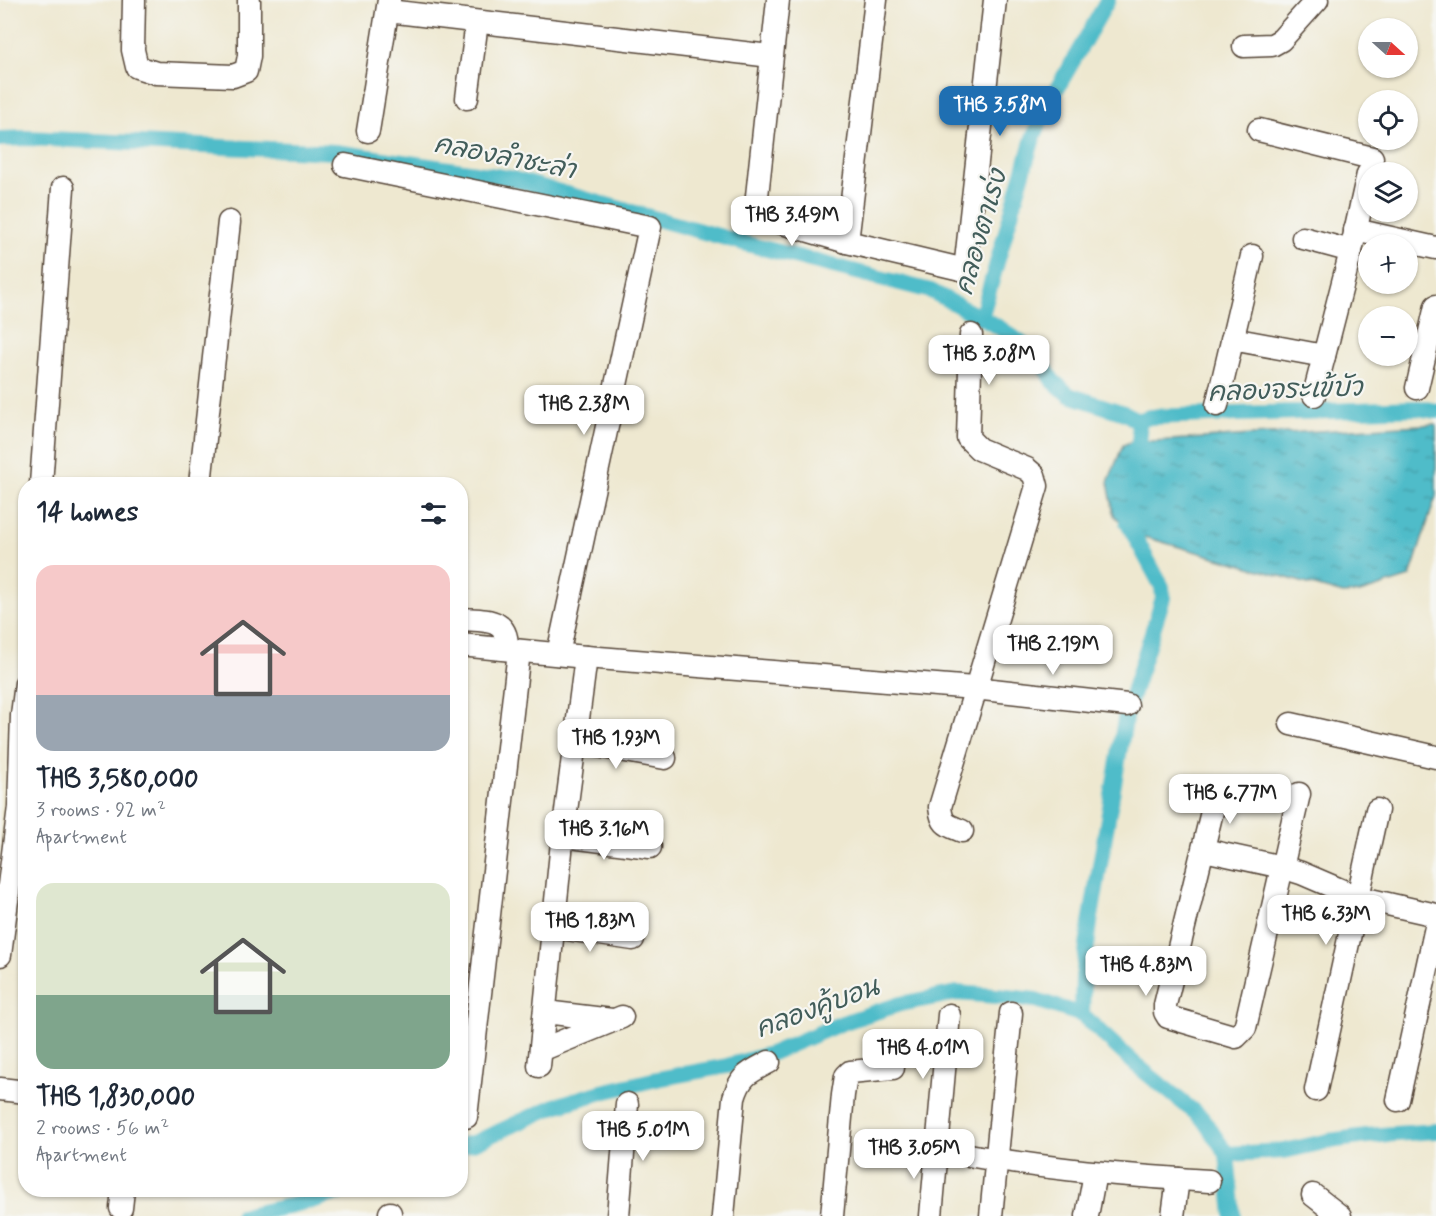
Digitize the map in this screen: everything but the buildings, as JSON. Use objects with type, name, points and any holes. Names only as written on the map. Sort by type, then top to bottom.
[{"type":"street","points":[[134,0],[133,50],[137,67],[156,73],[233,76],[246,71],[249,56],[249,0]]},
{"type":"street","points":[[778,0],[757,196],[760,209],[772,220],[848,242],[965,270],[995,0]]},
{"type":"street","points":[[848,242],[876,0]]},
{"type":"street","points":[[1244,46],[1272,45],[1281,40],[1317,0]]},
{"type":"street","points":[[369,130],[388,6],[477,22],[771,56]]},
{"type":"street","points":[[467,98],[477,22]]},
{"type":"street","points":[[1259,130],[1371,161],[1314,395]]},
{"type":"street","points":[[345,165],[650,227],[558,654]]},
{"type":"street","points":[[41,477],[63,188]]},
{"type":"street","points":[[201,477],[229,222]]},
{"type":"street","points":[[1303,238],[1436,248]]},
{"type":"street","points":[[1216,405],[1252,256]]},
{"type":"street","points":[[1417,388],[1436,306]]},
{"type":"street","points":[[962,831],[945,823],[941,817],[940,807],[974,688],[1037,486],[1034,475],[1027,468],[979,448],[968,438],[971,334]]},
{"type":"street","points":[[1232,339],[1324,356]]},
{"type":"street","points":[[468,620],[492,622],[501,627],[513,650],[468,1019]]},
{"type":"street","points":[[468,646],[974,688],[1127,705]]},
{"type":"street","points":[[545,1012],[617,1019],[540,1058],[563,836],[586,657]]},
{"type":"street","points":[[1291,724],[1436,758]]},
{"type":"street","points":[[575,742],[665,758]]},
{"type":"street","points":[[0,955],[7,849],[18,776]]},
{"type":"street","points":[[1217,791],[1165,1012],[1168,1017],[1236,1037],[1245,1028],[1299,794]]},
{"type":"street","points":[[1316,1090],[1377,810]]},
{"type":"street","points":[[563,836],[650,847]]},
{"type":"street","points":[[1204,850],[1282,867],[1357,897],[1436,915]]},
{"type":"street","points":[[553,927],[633,939]]},
{"type":"street","points":[[1398,1100],[1436,927]]},
{"type":"street","points":[[991,1216],[1011,1013]]},
{"type":"street","points":[[931,1216],[949,1015]]},
{"type":"street","points":[[723,1216],[734,1098],[739,1082],[752,1071],[769,1062]]},
{"type":"street","points":[[832,1216],[846,1077],[852,1071],[893,1068]]},
{"type":"street","points":[[0,1089],[18,1091]]},
{"type":"street","points":[[618,1216],[627,1104]]},
{"type":"street","points":[[938,1149],[996,1161],[1095,1173],[1209,1181]]},
{"type":"street","points":[[1087,1216],[1095,1173]]},
{"type":"street","points":[[1173,1216],[1178,1179]]},
{"type":"street","points":[[1312,1195],[1340,1216]]},
{"type":"water","points":[[1436,424],[1436,496],[1410,577],[1360,593],[1343,594],[1131,533],[1114,515],[1108,482],[1123,445],[1135,440],[1154,441]]},
{"type":"waterway","name":"คลองตาเร่ง","points":[[981,318],[1033,138],[1048,104],[1108,0]]},
{"type":"waterway","name":"คลองลำชะล่า","points":[[0,139],[27,138],[336,152],[509,178],[747,244],[931,291],[1000,328],[1037,354],[1052,380],[1069,395],[1127,414],[1137,421]]},
{"type":"waterway","name":"คลองจระเข้บัว","points":[[1137,421],[1150,417],[1418,408],[1436,411]]},
{"type":"waterway","points":[[1136,461],[1140,434],[1137,421]]},
{"type":"waterway","points":[[1082,1015],[1083,978],[1090,923],[1126,714],[1163,598],[1162,587],[1127,522],[1129,513]]},
{"type":"waterway","name":"คลองคู้บอน","points":[[468,1144],[555,1106],[602,1092],[727,1066],[770,1054],[842,1023],[900,1004],[957,993],[997,996],[1036,1000],[1082,1015],[1135,1064],[1202,1118],[1227,1154],[1233,1216]]},
{"type":"waterway","points":[[1227,1154],[1284,1151],[1329,1141],[1436,1131]]},
{"type":"waterway","name":"คลองคู้บอน","points":[[242,1216],[324,1197]]}]
